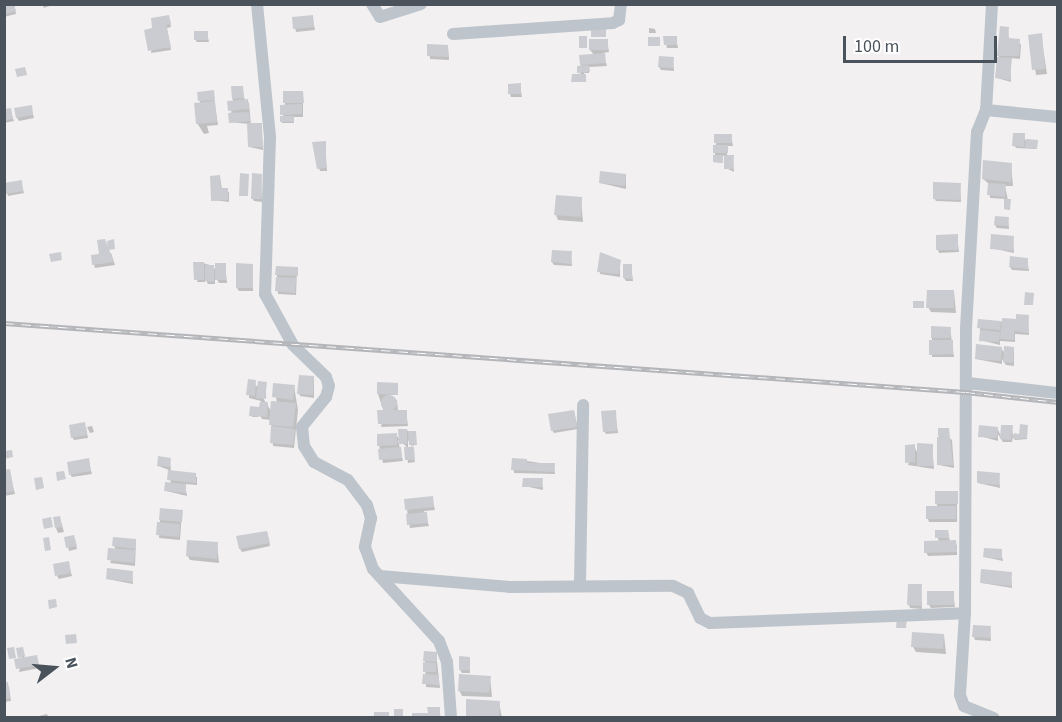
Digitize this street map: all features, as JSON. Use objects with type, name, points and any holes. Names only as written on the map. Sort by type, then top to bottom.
[{"type":"street","points":[[372,4],[380,17],[421,4]]},
{"type":"street","points":[[453,34],[613,23],[618,20],[621,4]]},
{"type":"street","points":[[992,4],[986,110],[977,132],[966,330],[965,613],[961,701],[973,712],[994,717]]},
{"type":"street","points":[[261,5],[270,137],[266,302],[293,345],[326,377],[329,386],[326,397],[302,427],[304,446],[314,462],[348,480],[367,505],[371,518],[365,547],[373,569],[439,641],[447,662],[451,717]]},
{"type":"street","points":[[986,110],[1058,117]]},
{"type":"street","points":[[967,382],[1058,393]]},
{"type":"street","points":[[580,585],[583,405]]},
{"type":"street","points":[[380,576],[510,587],[672,586],[688,593],[700,618],[710,623],[965,613]]},
{"type":"building","points":[[4,4],[14,4],[16,11],[4,14]]},
{"type":"building","points":[[169,15],[171,24],[166,25],[171,47],[148,51],[144,30],[152,28],[151,18]]},
{"type":"building","points":[[313,15],[314,27],[293,29],[292,17]]},
{"type":"building","points":[[1000,26],[1009,27],[1008,38],[1020,39],[1019,56],[997,56]]},
{"type":"building","points":[[591,29],[606,29],[606,37],[591,37]]},
{"type":"building","points":[[194,31],[208,31],[208,40],[194,40]]},
{"type":"building","points":[[1042,33],[1045,69],[1032,70],[1028,35]]},
{"type":"building","points":[[579,36],[587,36],[587,48],[579,48]]},
{"type":"building","points":[[663,36],[677,36],[677,45],[664,45]]},
{"type":"building","points":[[648,37],[660,37],[660,46],[648,46]]},
{"type":"building","points":[[589,39],[608,39],[608,50],[589,50]]},
{"type":"building","points":[[427,44],[448,45],[448,57],[427,56]]},
{"type":"building","points":[[605,53],[606,63],[580,65],[579,55]]},
{"type":"building","points":[[659,56],[674,57],[673,68],[658,67]]},
{"type":"building","points":[[997,57],[1012,58],[1010,80],[995,78]]},
{"type":"building","points":[[589,65],[590,72],[577,73],[577,66]]},
{"type":"building","points":[[25,67],[27,75],[17,77],[15,69]]},
{"type":"building","points":[[572,74],[586,74],[586,82],[571,82]]},
{"type":"building","points":[[521,83],[521,94],[508,94],[508,84]]},
{"type":"building","points":[[231,86],[243,86],[244,98],[232,99]]},
{"type":"building","points":[[214,90],[215,100],[198,101],[197,92]]},
{"type":"building","points":[[283,91],[303,91],[304,103],[283,103]]},
{"type":"building","points":[[248,99],[249,109],[228,111],[227,101]]},
{"type":"building","points":[[215,101],[217,122],[196,124],[194,103]]},
{"type":"building","points":[[302,104],[302,114],[280,115],[280,105]]},
{"type":"building","points":[[32,105],[33,115],[16,118],[14,108]]},
{"type":"building","points":[[11,108],[13,119],[4,120],[4,109]]},
{"type":"building","points":[[249,112],[250,121],[229,123],[228,113]]},
{"type":"building","points":[[280,116],[294,116],[294,122],[280,122]]},
{"type":"building","points":[[247,123],[262,123],[262,147],[248,147]]},
{"type":"building","points":[[1013,133],[1025,133],[1024,147],[1012,146]]},
{"type":"building","points":[[714,134],[732,134],[732,143],[714,143]]},
{"type":"building","points":[[1026,139],[1038,140],[1037,149],[1025,148]]},
{"type":"building","points":[[326,141],[326,168],[317,169],[312,142]]},
{"type":"building","points":[[713,145],[728,145],[728,153],[713,153]]},
{"type":"building","points":[[713,155],[723,155],[723,163],[713,162]]},
{"type":"building","points":[[724,155],[734,155],[733,169],[724,169]]},
{"type":"building","points":[[983,160],[1012,163],[1011,182],[982,179]]},
{"type":"building","points":[[600,171],[626,174],[625,186],[599,183]]},
{"type":"building","points":[[240,173],[249,174],[248,196],[239,196]]},
{"type":"building","points":[[252,173],[262,174],[261,199],[251,199]]},
{"type":"building","points":[[220,175],[221,188],[228,188],[228,200],[211,201],[210,176]]},
{"type":"building","points":[[22,180],[23,191],[5,194],[4,183]]},
{"type":"building","points":[[933,182],[961,183],[960,200],[933,199]]},
{"type":"building","points":[[988,183],[1006,184],[1005,197],[987,195]]},
{"type":"building","points":[[556,195],[582,197],[581,217],[554,215]]},
{"type":"building","points":[[1004,199],[1011,199],[1010,210],[1004,209]]},
{"type":"building","points":[[995,216],[1009,217],[1008,226],[994,225]]},
{"type":"building","points":[[958,234],[958,250],[936,250],[936,235]]},
{"type":"building","points":[[991,234],[1014,236],[1013,251],[990,249]]},
{"type":"building","points":[[105,239],[114,262],[92,265],[91,255],[99,254],[97,240]]},
{"type":"building","points":[[114,239],[115,249],[108,250],[107,241]]},
{"type":"building","points":[[552,250],[572,251],[571,264],[551,262]]},
{"type":"building","points":[[61,252],[62,260],[51,262],[49,254]]},
{"type":"building","points":[[600,252],[621,260],[619,274],[597,272]]},
{"type":"building","points":[[1010,256],[1028,258],[1028,269],[1009,267]]},
{"type":"building","points":[[193,262],[204,262],[204,280],[194,280]]},
{"type":"building","points":[[215,263],[226,263],[226,280],[215,280]]},
{"type":"building","points":[[236,263],[253,264],[253,288],[236,288]]},
{"type":"building","points":[[623,264],[632,264],[632,279],[623,278]]},
{"type":"building","points":[[205,265],[214,265],[214,282],[205,281]]},
{"type":"building","points":[[276,266],[298,267],[298,276],[275,275]]},
{"type":"building","points":[[276,277],[296,278],[295,293],[275,291]]},
{"type":"building","points":[[927,290],[954,290],[954,308],[926,308]]},
{"type":"building","points":[[1025,292],[1034,293],[1033,305],[1024,305]]},
{"type":"building","points":[[913,301],[924,301],[924,308],[913,308]]},
{"type":"building","points":[[1016,314],[1029,315],[1028,333],[1014,331],[1014,340],[1000,339],[1002,318],[1016,319]]},
{"type":"building","points":[[978,319],[1001,321],[1000,330],[977,328]]},
{"type":"building","points":[[931,326],[951,327],[950,338],[931,338]]},
{"type":"building","points":[[980,330],[1000,332],[999,342],[979,341]]},
{"type":"building","points":[[929,340],[953,340],[953,354],[929,355]]},
{"type":"building","points":[[976,344],[1002,347],[1001,361],[975,359]]},
{"type":"building","points":[[1004,346],[1014,347],[1013,363],[1003,362]]},
{"type":"building","points":[[299,375],[314,376],[313,395],[297,394]]},
{"type":"building","points":[[248,379],[256,380],[255,396],[246,395]]},
{"type":"building","points":[[258,381],[267,382],[265,399],[256,398]]},
{"type":"building","points":[[377,382],[398,383],[398,395],[377,394]]},
{"type":"building","points":[[273,383],[295,385],[293,400],[272,397]]},
{"type":"building","points":[[389,395],[397,403],[389,411],[381,403]]},
{"type":"building","points":[[271,401],[296,403],[293,427],[269,425]]},
{"type":"building","points":[[260,402],[268,402],[267,417],[249,416],[250,406],[259,407]]},
{"type":"building","points":[[377,410],[407,410],[407,424],[378,424]]},
{"type":"building","points":[[574,410],[577,427],[551,431],[548,414]]},
{"type":"building","points":[[616,410],[617,431],[603,432],[601,411]]},
{"type":"building","points":[[85,422],[87,435],[71,438],[69,425]]},
{"type":"building","points":[[1020,424],[1028,425],[1027,438],[1013,439],[1014,433],[1019,434]]},
{"type":"building","points":[[979,425],[998,427],[997,438],[978,437]]},
{"type":"building","points":[[1001,425],[1013,425],[1011,440],[1000,439]]},
{"type":"building","points":[[271,426],[295,429],[293,445],[270,443]]},
{"type":"building","points":[[938,428],[949,428],[953,465],[937,465],[937,437],[946,437],[938,436]]},
{"type":"building","points":[[398,429],[407,429],[407,444],[399,444]]},
{"type":"building","points":[[408,431],[416,431],[417,445],[409,445]]},
{"type":"building","points":[[397,433],[397,445],[377,446],[377,434]]},
{"type":"building","points":[[917,443],[933,444],[933,466],[917,466]]},
{"type":"building","points":[[915,444],[915,462],[905,463],[905,445]]},
{"type":"building","points":[[401,447],[402,458],[379,460],[378,449]]},
{"type":"building","points":[[404,447],[414,447],[415,460],[405,460]]},
{"type":"building","points":[[12,450],[13,457],[4,459],[4,451]]},
{"type":"building","points":[[158,456],[171,458],[170,467],[157,466]]},
{"type":"building","points":[[89,458],[91,471],[69,475],[67,462]]},
{"type":"building","points":[[512,458],[527,459],[527,463],[555,463],[554,472],[511,470]]},
{"type":"building","points":[[10,469],[14,491],[4,493],[4,470]]},
{"type":"building","points":[[168,470],[196,473],[196,483],[167,480]]},
{"type":"building","points":[[64,471],[66,479],[57,481],[56,472]]},
{"type":"building","points":[[977,471],[1000,473],[999,485],[977,483]]},
{"type":"building","points":[[42,477],[44,488],[36,490],[34,478]]},
{"type":"building","points":[[523,478],[543,478],[542,487],[522,487]]},
{"type":"building","points":[[165,482],[186,484],[186,493],[164,491]]},
{"type":"building","points":[[935,491],[958,491],[958,504],[935,504]]},
{"type":"building","points":[[433,496],[434,507],[405,510],[404,499]]},
{"type":"building","points":[[926,506],[956,506],[956,519],[926,519]]},
{"type":"building","points":[[160,508],[183,510],[182,522],[159,520]]},
{"type":"building","points":[[427,512],[428,523],[407,525],[406,514]]},
{"type":"building","points":[[60,516],[62,527],[55,528],[53,517]]},
{"type":"building","points":[[51,517],[53,527],[44,529],[42,519]]},
{"type":"building","points":[[157,522],[180,524],[179,537],[156,535]]},
{"type":"building","points":[[935,530],[948,530],[949,538],[935,538]]},
{"type":"building","points":[[267,531],[270,543],[239,549],[236,536]]},
{"type":"building","points":[[74,535],[77,546],[66,548],[64,537]]},
{"type":"building","points":[[49,537],[51,550],[45,551],[43,538]]},
{"type":"building","points":[[113,537],[136,539],[136,549],[112,546]]},
{"type":"building","points":[[187,540],[218,542],[217,559],[186,556]]},
{"type":"building","points":[[956,540],[957,552],[924,553],[924,541]]},
{"type":"building","points":[[108,548],[135,550],[134,563],[107,560]]},
{"type":"building","points":[[984,548],[1002,549],[1002,559],[983,557]]},
{"type":"building","points":[[69,561],[71,573],[55,576],[53,564]]},
{"type":"building","points":[[107,568],[133,571],[132,582],[106,579]]},
{"type":"building","points":[[981,569],[1012,572],[1011,586],[980,583]]},
{"type":"building","points":[[908,584],[922,584],[921,606],[907,605]]},
{"type":"building","points":[[927,591],[954,591],[954,605],[927,605]]},
{"type":"building","points":[[56,599],[57,607],[49,609],[48,600]]},
{"type":"building","points":[[897,617],[907,617],[906,628],[896,628]]},
{"type":"building","points":[[973,625],[991,626],[990,638],[972,637]]},
{"type":"building","points":[[912,632],[944,634],[943,649],[911,647]]},
{"type":"building","points":[[76,634],[77,643],[66,644],[65,635]]},
{"type":"building","points":[[14,647],[16,658],[9,659],[7,648]]},
{"type":"building","points":[[23,647],[25,656],[18,658],[16,648]]},
{"type":"building","points":[[424,651],[437,652],[437,662],[423,661]]},
{"type":"building","points":[[37,655],[39,665],[16,669],[14,659]]},
{"type":"building","points":[[459,656],[470,657],[470,670],[459,670]]},
{"type":"building","points":[[423,662],[436,663],[436,672],[423,672]]},
{"type":"building","points":[[423,674],[439,675],[439,685],[422,684]]},
{"type":"building","points":[[459,674],[491,676],[489,693],[458,691]]},
{"type":"building","points":[[8,682],[10,698],[4,699],[4,683]]},
{"type":"building","points":[[466,699],[500,701],[499,717],[466,717]]},
{"type":"building","points":[[427,707],[440,707],[440,717],[412,717],[412,713],[428,713]]},
{"type":"building","points":[[394,709],[403,709],[403,717],[394,717]]},
{"type":"building","points":[[374,712],[389,712],[389,717],[374,717]]},
{"type":"railway","points":[[4,323],[966,392],[1058,402]]}]
